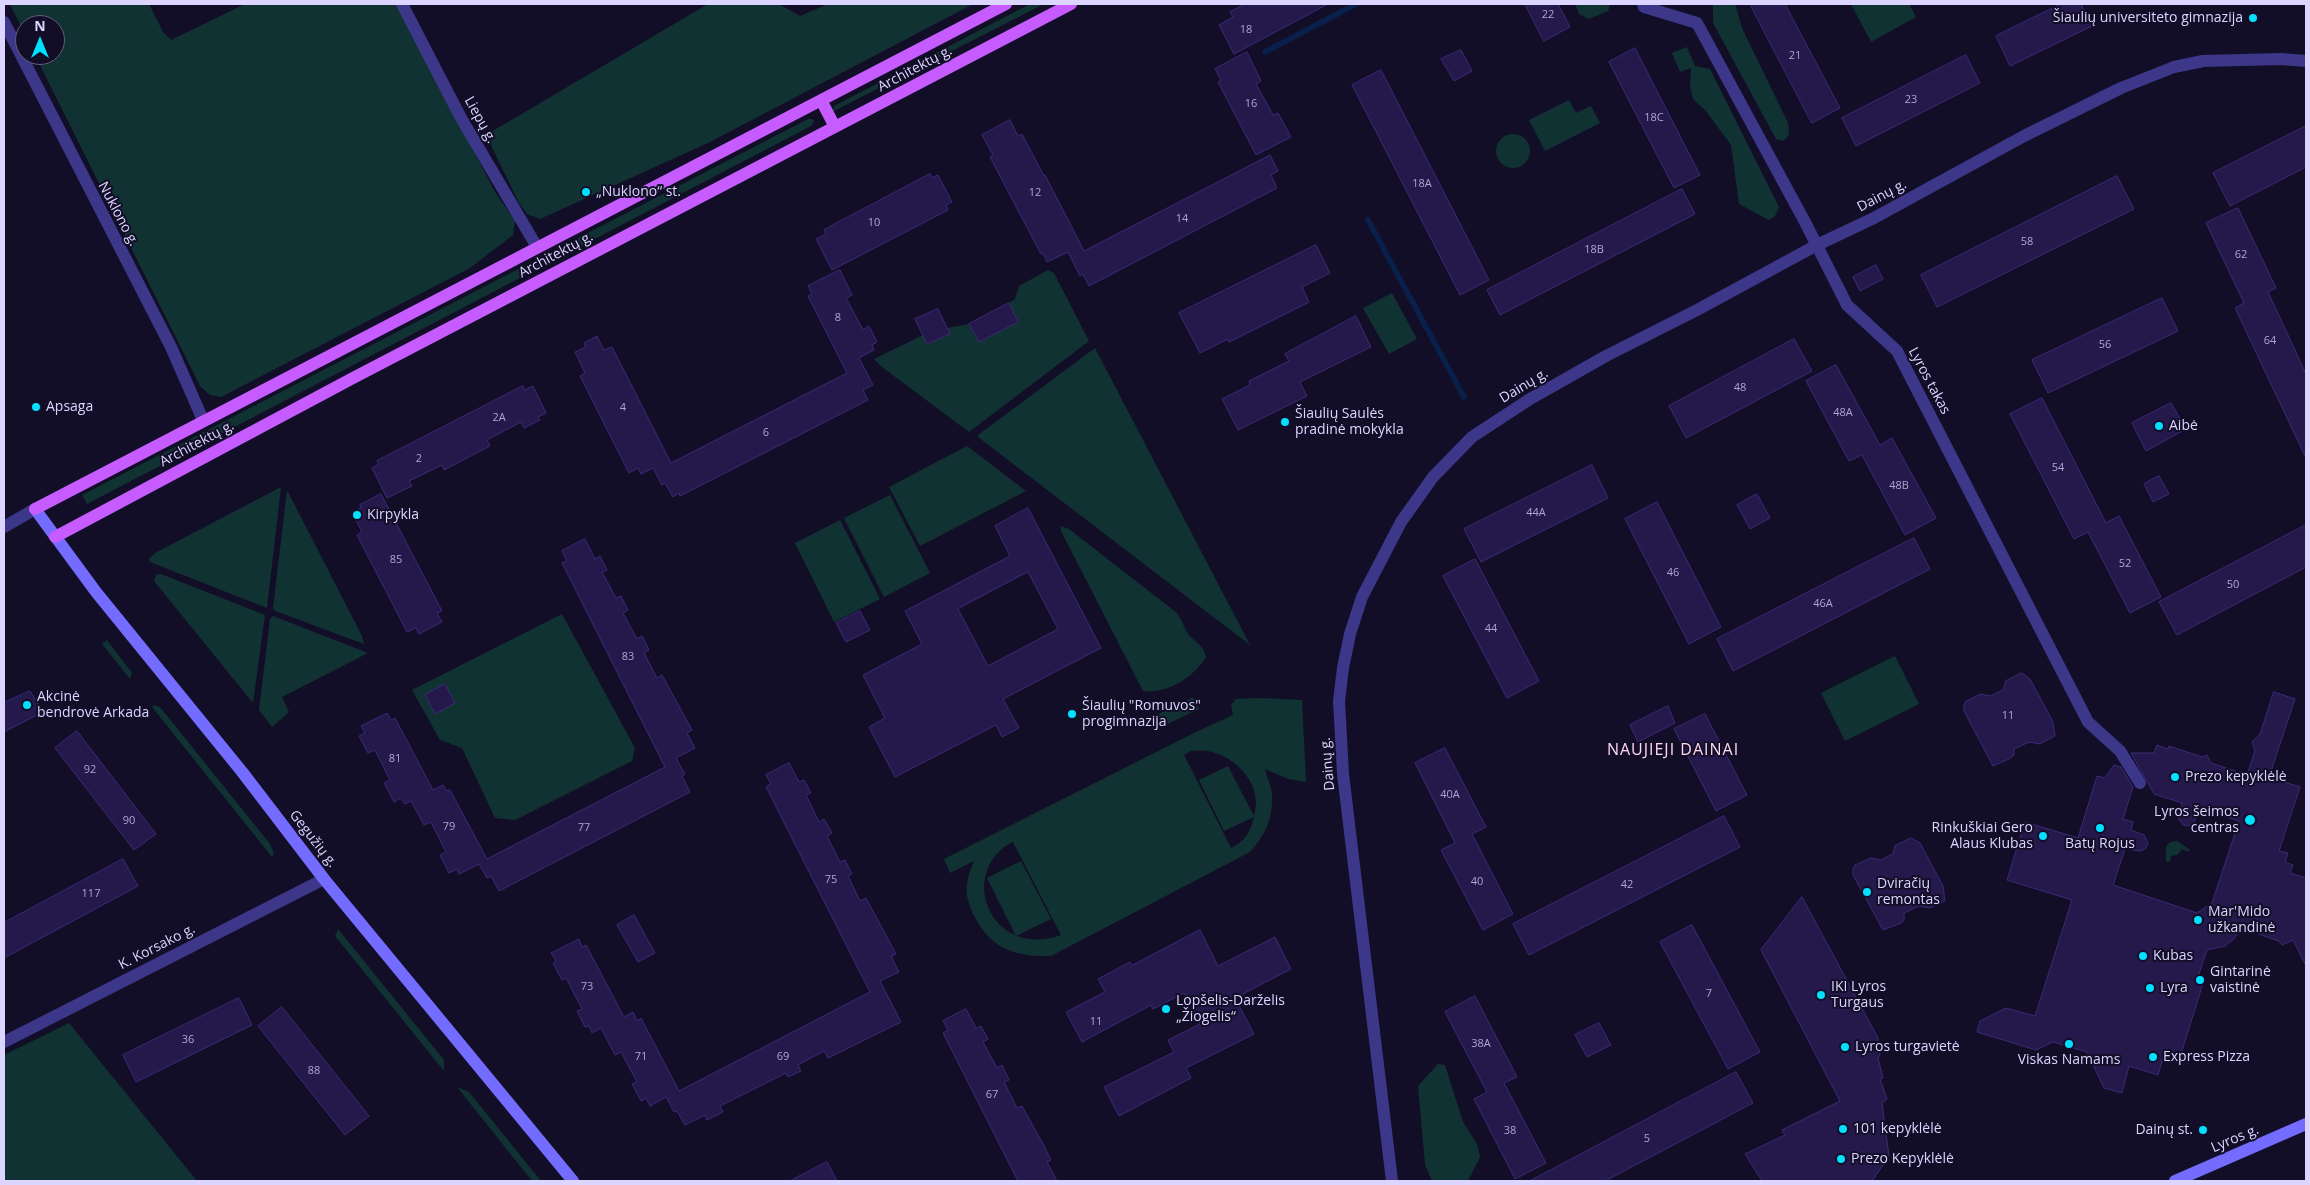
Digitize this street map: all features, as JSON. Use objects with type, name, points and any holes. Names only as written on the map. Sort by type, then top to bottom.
[{"type":"main road","name":"Architektų g.","points":[[35,509],[1006,4]]},
{"type":"main road","name":"Architektų g.","points":[[55,537],[354,378],[1072,4]]},
{"type":"main road","points":[[821,100],[835,127]]},
{"type":"main road","name":"Gegužių g.","points":[[35,509],[96,592],[243,773],[324,879],[573,1181]]},
{"type":"main road","name":"Lyros g.","points":[[2175,1181],[2306,1124]]},
{"type":"street","name":"Liepų g.","points":[[402,4],[461,118],[537,247]]},
{"type":"street","name":"Lyros takas","points":[[1643,4],[1644,7],[1697,23],[1817,245],[1847,305],[1898,351],[2088,722],[2120,751],[2140,783]]},
{"type":"street","name":"Nuklono g.","points":[[4,22],[171,347],[204,420]]},
{"type":"street","name":"Dainų g.","points":[[1392,1181],[1341,744],[1339,701],[1350,634],[1362,596],[1401,522],[1420,494],[1454,454],[1472,438],[1530,399],[1606,356],[1697,310],[1817,245],[1874,218],[2024,136],[2148,76],[2174,67],[2203,61],[2281,58],[2306,61]]},
{"type":"street","points":[[4,527],[35,509]]},
{"type":"street","name":"K. Korsako g.","points":[[4,1042],[324,879]]},
{"type":"green space","points":[[10,4],[149,4],[163,32],[171,40],[245,4],[397,4],[495,192],[515,221],[513,235],[470,268],[221,397],[210,395],[200,386],[40,65],[65,65],[65,15],[16,15]]},
{"type":"green space","points":[[708,4],[779,4],[800,16],[828,4],[973,4],[710,142],[540,219],[527,214],[518,201],[486,135]]},
{"type":"green space","points":[[1030,4],[1044,4],[832,112],[834,106]]},
{"type":"green space","points":[[1575,4],[1610,4],[1608,11],[1589,19],[1579,14]]},
{"type":"green space","points":[[1713,4],[1735,4],[1742,28],[1788,123],[1788,135],[1783,141],[1776,139],[1713,23]]},
{"type":"green space","points":[[1851,4],[1909,4],[1916,17],[1871,42]]},
{"type":"green space","points":[[1687,47],[1695,66],[1710,69],[1779,207],[1775,216],[1769,220],[1739,204],[1731,145],[1706,111],[1693,99],[1690,86],[1691,68],[1680,72],[1672,53]]},
{"type":"green space","points":[[1569,100],[1576,113],[1591,106],[1600,123],[1545,151],[1529,120]]},
{"type":"green space","points":[[808,119],[814,121],[811,126],[87,504],[82,495]]},
{"type":"green space","points":[[1513,134],[1520,135],[1525,139],[1529,144],[1529,158],[1525,163],[1520,167],[1513,168],[1506,167],[1501,163],[1497,158],[1496,151],[1497,144],[1501,139],[1506,135]]},
{"type":"green space","points":[[1048,270],[1054,273],[1089,341],[969,432],[874,359],[923,335],[927,344],[950,334],[947,328],[969,324],[979,342],[1018,322],[1009,303],[1015,299],[1019,286]]},
{"type":"green space","points":[[1392,293],[1417,339],[1389,354],[1363,308]]},
{"type":"green space","points":[[1095,348],[1250,645],[978,437],[978,435]]},
{"type":"green space","points":[[967,446],[1026,491],[920,546],[889,487]]},
{"type":"green space","points":[[281,487],[267,608],[150,562],[149,559],[155,553]]},
{"type":"green space","points":[[287,490],[362,636],[364,644],[275,611],[273,608]]},
{"type":"green space","points":[[890,495],[930,573],[884,597],[844,518]]},
{"type":"green space","points":[[840,520],[880,599],[834,622],[795,543]]},
{"type":"green space","points":[[1061,526],[1069,529],[1177,613],[1188,633],[1202,647],[1205,653],[1206,657],[1194,672],[1179,683],[1162,690],[1143,691],[1061,531]]},
{"type":"green space","points":[[161,574],[265,615],[253,703],[154,581],[156,575]]},
{"type":"green space","points":[[562,614],[635,748],[632,761],[515,820],[495,818],[462,748],[440,740],[412,690]]},
{"type":"green space","points":[[273,616],[368,653],[282,697],[289,712],[272,727],[259,710],[270,619]]},
{"type":"green space","points":[[107,640],[132,673],[130,679],[102,644]]},
{"type":"green space","points":[[1895,656],[1919,704],[1845,741],[1821,693]]},
{"type":"green space","points":[[1193,697],[1199,709],[1161,727],[1155,716]]},
{"type":"green space","points":[[1236,699],[1302,700],[1306,782],[1288,779],[1265,769],[1272,793],[1271,812],[1264,833],[1250,852],[1051,956],[1017,953],[999,945],[986,934],[972,911],[967,895],[968,878],[974,861],[950,873],[944,859],[1233,715],[1231,705]],"holes":[[[1191,751],[1207,751],[1228,759],[1237,765],[1251,783],[1255,794],[1254,816],[1228,766],[1199,780],[1224,831],[1254,817],[1251,828],[1246,836],[1231,848],[1184,755]],[[1013,842],[1061,935],[1036,939],[1016,935],[1000,925],[989,910],[984,892],[986,873],[995,856]]]},
{"type":"green space","points":[[154,705],[160,707],[270,844],[274,854],[272,857],[152,707]]},
{"type":"green space","points":[[2177,841],[2189,849],[2189,852],[2182,849],[2177,855],[2171,856],[2170,861],[2166,862],[2167,845]]},
{"type":"green space","points":[[1021,861],[1051,919],[1016,936],[987,878]]},
{"type":"green space","points":[[338,929],[444,1060],[444,1071],[335,936]]},
{"type":"green space","points":[[69,1023],[197,1181],[4,1181],[4,1055]]},
{"type":"green space","points":[[1438,1064],[1445,1065],[1463,1122],[1477,1144],[1480,1157],[1468,1181],[1432,1181],[1425,1164],[1418,1086]]},
{"type":"green space","points":[[457,1087],[469,1092],[541,1181],[532,1181]]},
{"type":"building","points":[[1246,4],[1328,4],[1234,54],[1219,25],[1233,17],[1230,12]]},
{"type":"building","points":[[1525,4],[1558,4],[1570,27],[1544,41]]},
{"type":"building","points":[[1750,4],[1785,4],[1840,108],[1812,123]]},
{"type":"building","points":[[2061,4],[2081,4],[2092,26],[2010,66],[1996,36]]},
{"type":"building","points":[[1635,48],[1700,175],[1674,188],[1609,62]]},
{"type":"building","points":[[1461,50],[1472,71],[1454,81],[1441,59]]},
{"type":"building","points":[[1247,52],[1261,81],[1256,84],[1273,115],[1278,113],[1291,137],[1256,155],[1218,82],[1221,80],[1215,69]]},
{"type":"building","points":[[1966,55],[1980,83],[1856,146],[1842,118]]},
{"type":"building","points":[[1381,70],[1489,280],[1460,295],[1352,85]]},
{"type":"building","points":[[1010,120],[1018,136],[1022,134],[1084,251],[1270,155],[1278,171],[1271,175],[1277,188],[1089,286],[1083,274],[1080,276],[1068,252],[1047,262],[990,157],[993,155],[982,135]]},
{"type":"building","points":[[2306,126],[2306,167],[2230,206],[2213,173]]},
{"type":"building","points":[[930,174],[932,178],[938,175],[952,202],[946,205],[948,210],[832,270],[816,239],[826,234],[824,230]]},
{"type":"building","points":[[2117,176],[2134,209],[1937,307],[1921,275]]},
{"type":"building","points":[[1682,189],[1695,214],[1500,315],[1487,290]]},
{"type":"building","points":[[2238,208],[2276,288],[2268,292],[2306,374],[2306,458],[2235,308],[2244,303],[2206,223]]},
{"type":"building","points":[[1316,245],[1330,273],[1302,287],[1309,302],[1229,342],[1228,339],[1200,353],[1179,313]]},
{"type":"building","points":[[1876,265],[1883,279],[1860,291],[1853,277]]},
{"type":"building","points":[[840,270],[852,295],[846,298],[863,330],[869,326],[877,342],[872,345],[874,350],[859,358],[873,385],[863,390],[868,400],[680,496],[679,493],[673,497],[665,483],[662,485],[653,468],[641,474],[638,468],[629,473],[580,376],[585,373],[575,352],[586,347],[584,343],[597,336],[604,350],[612,347],[671,463],[847,373],[808,296],[812,294],[808,286]]},
{"type":"building","points":[[2162,298],[2178,331],[2048,393],[2032,360]]},
{"type":"building","points":[[1009,303],[1018,322],[979,342],[969,324]]},
{"type":"building","points":[[938,309],[950,334],[927,344],[915,319]]},
{"type":"building","points":[[1356,316],[1371,347],[1300,382],[1307,396],[1238,430],[1222,399],[1250,385],[1249,381],[1289,361],[1285,354]]},
{"type":"building","points":[[1794,339],[1812,371],[1686,438],[1669,406]]},
{"type":"building","points":[[1836,365],[1880,445],[1892,438],[1936,518],[1905,535],[1862,455],[1849,461],[1806,381]]},
{"type":"building","points":[[523,386],[524,390],[533,386],[546,413],[538,417],[540,420],[524,428],[521,422],[487,440],[490,446],[444,470],[442,465],[409,481],[412,486],[387,498],[372,468],[379,464],[377,461]]},
{"type":"building","points":[[2042,398],[2106,523],[2119,516],[2161,597],[2130,613],[2088,532],[2074,539],[2010,414]]},
{"type":"building","name":"Aibė","points":[[2171,403],[2186,429],[2146,451],[2132,423]]},
{"type":"building","points":[[1592,465],[1608,498],[1481,562],[1464,529]]},
{"type":"building","points":[[2159,476],[2169,494],[2153,502],[2144,484]]},
{"type":"building","points":[[381,494],[442,611],[437,613],[442,622],[419,634],[416,628],[407,632],[357,535],[362,532],[352,512],[361,508],[360,505]]},
{"type":"building","points":[[1757,494],[1770,518],[1750,529],[1737,505]]},
{"type":"building","points":[[1657,502],[1721,627],[1689,644],[1625,519]]},
{"type":"building","points":[[1028,508],[1101,648],[1003,699],[1019,728],[1002,737],[996,725],[895,777],[869,727],[885,718],[863,675],[922,644],[905,611],[1010,556],[995,526]],"holes":[[[1028,572],[1058,629],[988,666],[958,609]]]},
{"type":"building","points":[[2306,525],[2306,567],[2177,635],[2159,602]]},
{"type":"building","points":[[1914,538],[1930,569],[1733,671],[1717,639]]},
{"type":"building","points":[[585,539],[595,559],[600,556],[607,570],[602,572],[616,598],[621,596],[628,610],[623,613],[637,639],[642,636],[649,650],[644,653],[657,678],[662,675],[692,730],[687,733],[695,748],[676,758],[685,774],[682,776],[690,792],[499,891],[491,876],[487,878],[479,864],[459,874],[457,869],[449,873],[440,855],[446,852],[431,822],[424,825],[411,801],[405,804],[401,798],[394,802],[384,783],[390,780],[375,750],[368,753],[359,736],[365,733],[361,726],[387,713],[391,720],[395,718],[433,790],[443,785],[446,791],[450,790],[487,859],[665,767],[562,563],[567,561],[562,551]]},
{"type":"building","points":[[1475,559],[1539,681],[1507,698],[1443,576]]},
{"type":"building","points":[[860,611],[870,630],[846,642],[836,623]]},
{"type":"building","points":[[2022,673],[2030,679],[2053,722],[2055,736],[2040,744],[2029,742],[2014,749],[2014,755],[2011,758],[1993,766],[1964,711],[1964,705],[1966,701],[1981,694],[1990,696],[2003,690],[2006,681]]},
{"type":"building","points":[[445,684],[455,703],[435,714],[425,695]]},
{"type":"building","points":[[30,691],[43,712],[4,732],[4,703]]},
{"type":"building","points":[[2274,692],[2295,699],[2269,777],[2300,787],[2279,851],[2288,853],[2285,862],[2293,865],[2290,873],[2306,878],[2306,966],[2293,940],[2282,945],[2279,941],[2241,928],[2234,939],[2225,946],[2207,950],[2199,974],[2205,977],[2181,1054],[2166,1049],[2158,1075],[2129,1066],[2122,1093],[2104,1088],[2087,1052],[2053,1042],[2036,1050],[1977,1032],[1980,1021],[2006,1008],[2035,1016],[2072,900],[2007,880],[2025,822],[2078,838],[2097,776],[2105,778],[2114,765],[2121,767],[2133,787],[2123,819],[2133,822],[2131,830],[2144,835],[2148,843],[2146,848],[2141,851],[2125,849],[2113,885],[2197,913],[2212,903],[2239,821],[2200,809],[2193,824],[2183,825],[2178,818],[2182,803],[2154,794],[2131,753],[2154,753],[2157,745],[2168,749],[2169,746],[2202,757],[2207,755],[2211,763],[2247,775],[2255,751],[2252,742],[2260,734]]},
{"type":"building","points":[[1668,706],[1675,723],[1638,742],[1630,725]]},
{"type":"building","points":[[1705,714],[1747,795],[1716,811],[1674,729]]},
{"type":"building","points":[[77,731],[156,834],[134,850],[55,748]]},
{"type":"building","points":[[1445,748],[1486,827],[1472,834],[1513,914],[1483,930],[1441,850],[1455,843],[1415,763]]},
{"type":"building","points":[[789,763],[799,782],[804,780],[811,793],[806,795],[819,822],[824,819],[832,833],[827,836],[840,862],[845,860],[852,874],[848,876],[860,901],[866,898],[896,954],[891,956],[899,972],[880,981],[901,1022],[828,1058],[824,1051],[798,1065],[801,1071],[788,1077],[786,1073],[720,1106],[723,1112],[707,1120],[705,1115],[685,1125],[677,1111],[674,1112],[666,1097],[650,1106],[646,1098],[641,1101],[632,1084],[637,1082],[621,1052],[615,1055],[601,1028],[592,1033],[589,1026],[585,1027],[577,1011],[582,1009],[566,978],[562,980],[553,963],[556,961],[551,953],[579,939],[582,947],[586,945],[624,1017],[633,1012],[637,1021],[641,1018],[679,1091],[870,992],[766,787],[771,784],[766,775]]},
{"type":"building","points":[[1724,816],[1740,847],[1529,955],[1513,924]]},
{"type":"building","points":[[1911,838],[1920,843],[1943,886],[1945,901],[1930,908],[1919,906],[1904,913],[1904,920],[1901,923],[1883,930],[1853,875],[1853,869],[1855,865],[1871,858],[1881,860],[1893,854],[1895,846]]},
{"type":"building","points":[[123,859],[138,886],[4,958],[4,923]]},
{"type":"building","name":"Lyros turgavietė","points":[[1802,897],[1878,1038],[1880,1055],[1878,1058],[1883,1078],[1880,1079],[1887,1099],[1882,1103],[1889,1156],[1872,1181],[1762,1181],[1745,1154],[1785,1135],[1782,1130],[1840,1101],[1761,950]]},
{"type":"building","points":[[634,915],[655,953],[638,962],[617,925]]},
{"type":"building","points":[[1692,925],[1760,1052],[1728,1069],[1660,942]]},
{"type":"building","points":[[1200,930],[1218,966],[1275,937],[1291,969],[1235,998],[1254,1034],[1186,1068],[1191,1078],[1119,1116],[1104,1087],[1174,1052],[1168,1040],[1200,1024],[1184,993],[1153,1009],[1151,1005],[1082,1042],[1066,1012],[1105,992],[1098,979],[1130,962],[1132,965]]},
{"type":"building","points":[[1475,996],[1517,1077],[1504,1083],[1546,1163],[1515,1179],[1474,1099],[1487,1092],[1445,1012]]},
{"type":"building","points":[[239,998],[252,1025],[136,1082],[123,1055]]},
{"type":"building","points":[[282,1007],[369,1116],[345,1135],[258,1026]]},
{"type":"building","points":[[966,1009],[976,1028],[981,1026],[988,1039],[983,1042],[997,1068],[1002,1065],[1009,1080],[1004,1082],[1017,1108],[1022,1106],[1043,1144],[1051,1160],[1047,1162],[1057,1181],[1018,1181],[943,1033],[948,1030],[943,1021]]},
{"type":"building","points":[[1599,1023],[1611,1045],[1587,1057],[1575,1035]]},
{"type":"building","points":[[1736,1072],[1753,1103],[1605,1181],[1530,1181]]},
{"type":"building","points":[[827,1162],[837,1181],[790,1181]]},
{"type":"waterway","points":[[1265,52],[1356,4]]},
{"type":"waterway","points":[[1368,220],[1464,397]]},
{"type":"place","name":"Šiaulių universiteto gimnazija","points":[[2253,18]]},
{"type":"place","name":"„Nuklono“ st.","points":[[586,192]]},
{"type":"place","name":"Apsaga","points":[[36,407]]},
{"type":"place","name":"Šiaulių Saulės pradinė mokykla","points":[[1285,422]]},
{"type":"place","name":"Aibė","points":[[2159,426]]},
{"type":"place","name":"Kirpykla","points":[[357,515]]},
{"type":"place","name":"Akcinė bendrovė Arkada","points":[[27,705]]},
{"type":"place","name":"Šiaulių \"Romuvos\" progimnazija","points":[[1072,714]]},
{"type":"place","name":"Prezo kepyklėlė","points":[[2175,777]]},
{"type":"place","name":"Lyros šeimos centras","points":[[2250,820]]},
{"type":"place","name":"Batų Rojus","points":[[2100,828]]},
{"type":"place","name":"Rinkuškiai Gero Alaus Klubas","points":[[2043,836]]},
{"type":"place","name":"Dviračių remontas","points":[[1867,892]]},
{"type":"place","name":"Mar'Mido užkandinė","points":[[2198,920]]},
{"type":"place","name":"Kubas","points":[[2143,956]]},
{"type":"place","name":"Gintarinė vaistinė","points":[[2200,980]]},
{"type":"place","name":"Lyra","points":[[2150,988]]},
{"type":"place","name":"IKI Lyros Turgaus","points":[[1821,995]]},
{"type":"place","name":"Lopšelis-Darželis „Žiogelis“","points":[[1166,1009]]},
{"type":"place","name":"Viskas Namams","points":[[2069,1044]]},
{"type":"place","name":"Lyros turgavietė","points":[[1845,1047]]},
{"type":"place","name":"Express Pizza","points":[[2153,1057]]},
{"type":"place","name":"101 kepyklėlė","points":[[1843,1129]]},
{"type":"place","name":"Dainų st.","points":[[2203,1130]]},
{"type":"place","name":"Prezo Kepyklėlė","points":[[1841,1159]]},
{"type":"district","name":"NAUJIEJI DAINAI","points":[[1673,750]]}]
